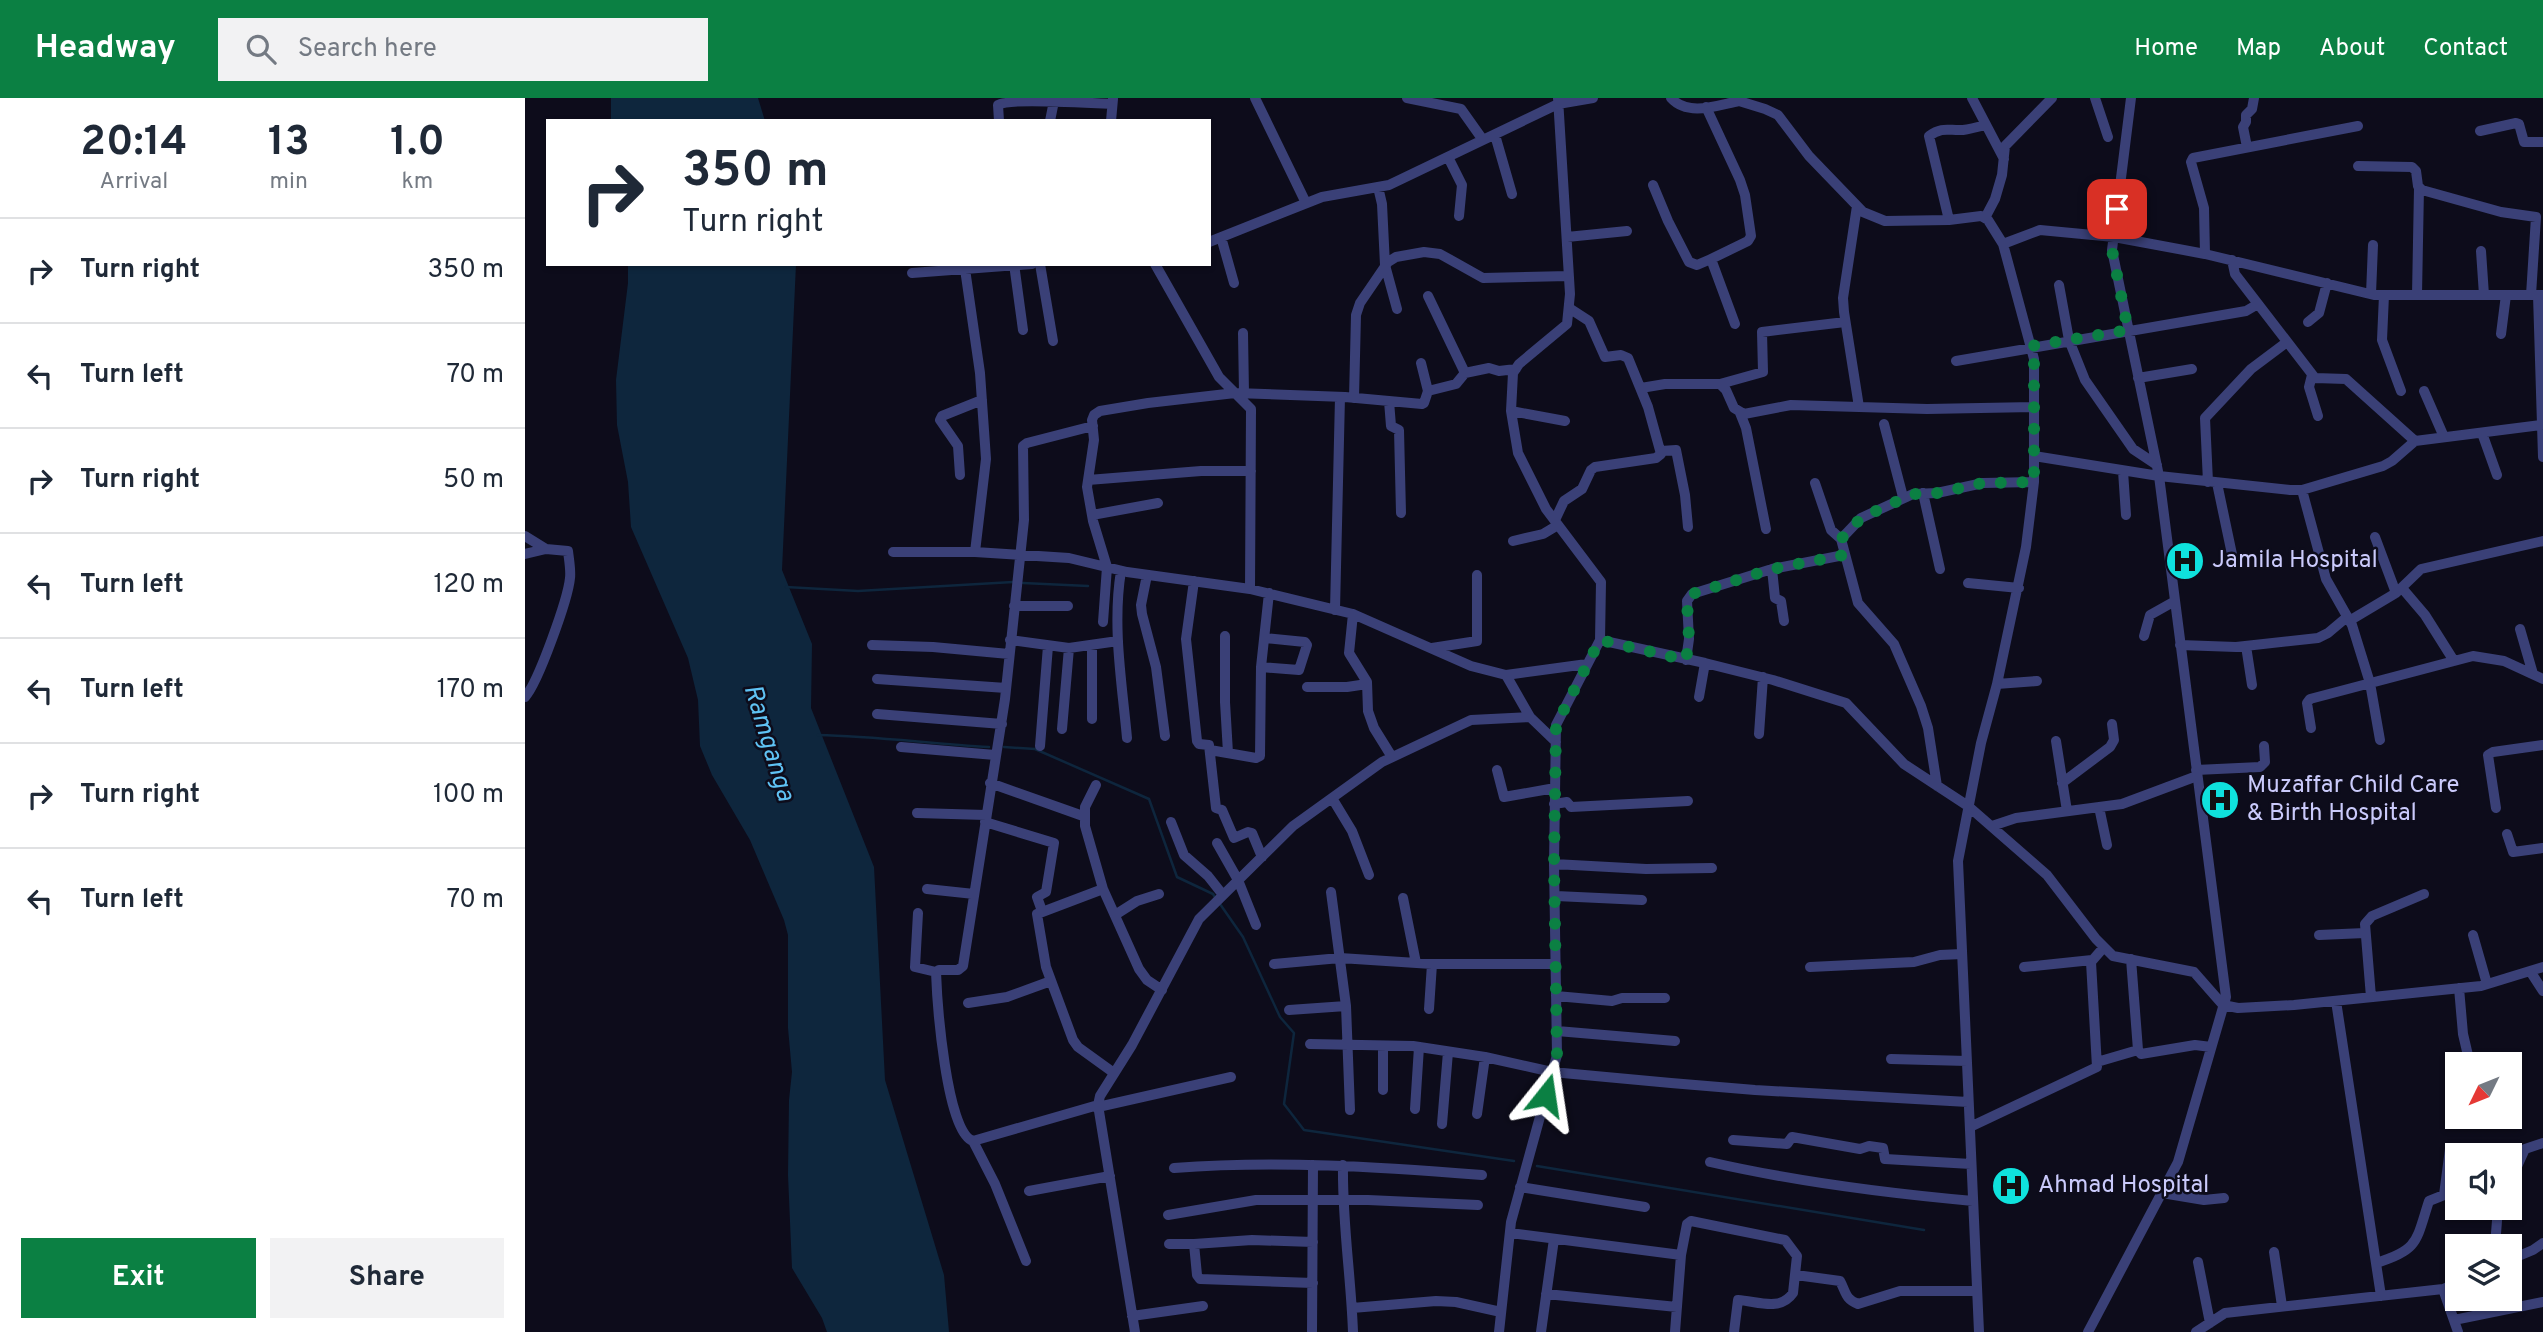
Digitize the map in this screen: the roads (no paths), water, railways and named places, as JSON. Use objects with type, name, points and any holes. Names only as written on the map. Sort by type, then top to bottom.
[{"type":"street","points":[[1255,98],[1305,203]]},
{"type":"street","points":[[1407,98],[1461,109],[1483,140]]},
{"type":"street","points":[[1211,241],[1322,197],[1389,185],[1495,135],[1558,101],[1593,98]]},
{"type":"street","points":[[1671,98],[1675,103],[1687,108],[1706,107],[1738,99],[1765,108],[1778,116],[1809,156],[1863,212],[1885,221],[1985,218]]},
{"type":"street","points":[[1972,98],[2004,159]]},
{"type":"street","points":[[1985,218],[1995,199],[2002,176],[2005,146],[2052,98]]},
{"type":"street","points":[[2095,98],[2108,137]]},
{"type":"street","points":[[2088,1332],[2178,1162],[2226,997],[2158,471],[2112,250],[2131,98]]},
{"type":"street","points":[[2247,147],[2243,127],[2254,98]]},
{"type":"street","points":[[999,119],[998,105],[1004,100],[1033,99],[1054,102],[1116,100],[1111,119]]},
{"type":"street","points":[[1499,1332],[1510,1233],[1557,1055],[1554,864],[1556,725],[1600,640],[1601,582],[1546,509],[1518,453],[1511,411],[1513,373],[1567,324],[1569,276],[1558,101]]},
{"type":"street","points":[[1050,119],[1054,102]]},
{"type":"street","points":[[1653,186],[1689,262],[1697,265],[1748,241],[1751,236],[1743,187],[1706,107]]},
{"type":"street","points":[[2480,131],[2516,123],[2519,124],[2524,142],[2543,142]]},
{"type":"street","points":[[1949,220],[1929,136],[1931,133],[1951,128],[1958,131],[1986,125]]},
{"type":"street","points":[[2205,254],[2204,208],[2192,159],[2358,126]]},
{"type":"street","points":[[1495,135],[1512,194]]},
{"type":"street","points":[[1448,157],[1462,185],[1459,216]]},
{"type":"street","points":[[2358,166],[2412,167],[2416,171],[2419,188],[2417,295]]},
{"type":"street","points":[[1378,187],[1383,218],[1385,265],[1397,309]]},
{"type":"street","points":[[2419,188],[2492,210],[2536,217],[2542,452]]},
{"type":"street","points":[[1857,206],[1843,298],[1859,407]]},
{"type":"street","points":[[1979,1332],[1958,861],[1980,743],[2019,588],[2034,482],[2034,359],[2003,244],[1985,218]]},
{"type":"street","points":[[1567,237],[1627,230]]},
{"type":"street","points":[[2003,244],[2040,230],[2114,237],[2205,254],[2384,295],[2537,295]]},
{"type":"street","points":[[1221,237],[1234,283]]},
{"type":"street","points":[[2371,293],[2373,245]]},
{"type":"street","points":[[2481,251],[2484,295]]},
{"type":"street","points":[[1354,398],[1356,315],[1360,303],[1385,265],[1396,257],[1430,252],[1451,259],[1483,278],[1569,276]]},
{"type":"street","points":[[1711,259],[1735,324]]},
{"type":"street","points":[[2232,260],[2235,274],[2312,375],[2318,380],[2349,380],[2415,441]]},
{"type":"street","points":[[912,274],[1002,266]]},
{"type":"street","points":[[1014,266],[1023,330]]},
{"type":"street","points":[[1040,266],[1053,341]]},
{"type":"street","points":[[1156,266],[1219,377],[1240,393],[1251,409],[1250,589]]},
{"type":"street","points":[[965,269],[982,400],[986,472],[975,552]]},
{"type":"street","points":[[2308,322],[2319,313],[2327,283]]},
{"type":"street","points":[[2059,285],[2069,340],[2079,370],[2133,449],[2158,471]]},
{"type":"street","points":[[2384,295],[2382,340],[2400,391]]},
{"type":"street","points":[[2501,334],[2506,295]]},
{"type":"street","points":[[1428,296],[1465,373]]},
{"type":"street","points":[[1956,361],[2246,311],[2258,304]]},
{"type":"street","points":[[1513,541],[1543,534],[1556,523],[1564,501],[1582,489],[1595,467],[1656,458],[1661,451],[1641,388],[1628,358],[1621,355],[1605,357],[1589,321],[1569,308]]},
{"type":"street","points":[[1641,388],[1665,384],[1720,384],[1763,372],[1762,332],[1845,322]]},
{"type":"street","points":[[1240,393],[1243,333]]},
{"type":"street","points":[[2233,559],[2213,482],[2205,418],[2243,377],[2287,342]]},
{"type":"street","points":[[1103,622],[1107,567],[1092,515],[1088,480],[1094,440],[1093,418],[1100,411],[1240,393],[1422,404],[1428,391],[1421,363]]},
{"type":"street","points":[[1428,391],[1456,384],[1465,373],[1489,368],[1499,371],[1516,369]]},
{"type":"street","points":[[2138,378],[2192,369]]},
{"type":"street","points":[[2312,375],[2309,387],[2318,416]]},
{"type":"street","points":[[1720,384],[1726,390],[1734,408],[1740,413],[1746,428],[1766,529]]},
{"type":"street","points":[[2424,391],[2444,437]]},
{"type":"street","points":[[1335,610],[1340,397]]},
{"type":"street","points":[[961,475],[958,446],[940,420],[942,416],[982,400]]},
{"type":"street","points":[[1389,401],[1391,426],[1399,430],[1401,513]]},
{"type":"street","points":[[1740,413],[1791,405],[1927,409],[2034,407]]},
{"type":"street","points":[[1511,411],[1565,421]]},
{"type":"street","points":[[918,912],[915,967],[936,972],[958,970],[963,966],[990,783],[1002,724],[1024,520],[1023,446],[1093,425]]},
{"type":"street","points":[[1884,425],[1903,497]]},
{"type":"street","points":[[2034,457],[2123,471],[2158,471],[2213,482],[2302,490],[2383,466],[2415,441],[2541,425]]},
{"type":"street","points":[[2482,433],[2497,475]]},
{"type":"street","points":[[1661,451],[1676,450],[1688,527]]},
{"type":"street","points":[[1088,480],[1201,471],[1251,471]]},
{"type":"street","points":[[2123,471],[2126,515]]},
{"type":"street","points":[[1815,482],[1831,530],[1841,539],[1858,603],[1894,645],[1921,706],[1928,728],[1937,786]]},
{"type":"street","points":[[1841,539],[1861,518],[1903,497],[1983,483],[2034,482]]},
{"type":"street","points":[[2302,490],[2326,579],[2348,619],[2370,683],[2380,740]]},
{"type":"street","points":[[1923,493],[1940,569]]},
{"type":"street","points":[[1092,515],[1157,503]]},
{"type":"street","points":[[525,536],[546,549]]},
{"type":"street","points":[[2375,537],[2399,591],[2425,615],[2454,661]]},
{"type":"street","points":[[2180,645],[2246,646],[2318,638],[2399,591],[2417,572],[2433,565],[2543,541]]},
{"type":"street","points":[[525,554],[546,549],[568,551],[571,576],[554,633],[525,697]]},
{"type":"street","points":[[893,552],[975,552],[1069,558],[1147,575],[1250,589],[1353,614],[1471,666],[1506,675],[1587,664]]},
{"type":"street","points":[[1686,660],[1689,639],[1688,597],[1772,569],[1844,555]]},
{"type":"street","points":[[1772,569],[1775,598],[1781,601],[1784,621]]},
{"type":"street","points":[[1121,570],[1117,595],[1118,641],[1126,738]]},
{"type":"street","points":[[1147,575],[1141,605],[1142,614],[1156,667],[1165,736]]},
{"type":"street","points":[[1431,648],[1478,641],[1477,575]]},
{"type":"street","points":[[1194,581],[1186,627],[1197,741],[1199,744],[1209,745],[1215,806],[1222,810],[1233,837],[1251,832],[1262,857]]},
{"type":"street","points":[[1968,583],[2019,588]]},
{"type":"street","points":[[1210,750],[1256,758],[1260,756],[1261,667],[1269,593]]},
{"type":"street","points":[[2144,636],[2150,615],[2175,601]]},
{"type":"street","points":[[1014,606],[1068,606]]},
{"type":"street","points":[[1353,614],[1349,653],[1367,684],[1370,720],[1392,757]]},
{"type":"street","points":[[2520,629],[2538,676]]},
{"type":"street","points":[[1225,636],[1225,702],[1229,753]]},
{"type":"street","points":[[1261,667],[1299,670],[1307,645],[1305,642],[1265,638]]},
{"type":"street","points":[[1010,640],[1069,648],[1118,641]]},
{"type":"street","points":[[1600,640],[1763,677],[1846,703],[1904,764],[1968,806],[2047,875],[2113,956],[2194,972],[2223,1004],[2238,1008],[2459,988],[2487,984],[2543,967]]},
{"type":"street","points":[[872,645],[1009,654]]},
{"type":"street","points":[[1040,746],[1048,646]]},
{"type":"street","points":[[1091,719],[1092,646]]},
{"type":"street","points":[[2246,646],[2252,685]]},
{"type":"street","points":[[1062,729],[1069,648]]},
{"type":"street","points":[[2311,728],[2307,701],[2473,656],[2488,657],[2538,676]]},
{"type":"street","points":[[1699,697],[1706,663]]},
{"type":"street","points":[[1506,675],[1529,717],[1556,741]]},
{"type":"street","points":[[1759,734],[1763,677]]},
{"type":"street","points":[[877,679],[1006,688]]},
{"type":"street","points":[[1997,684],[2037,681]]},
{"type":"street","points":[[1307,687],[1367,684]]},
{"type":"street","points":[[877,714],[1002,724]]},
{"type":"street","points":[[1135,1332],[1098,1106],[1100,1096],[1162,990],[1199,919],[1293,826],[1392,757],[1471,720],[1529,717]]},
{"type":"street","points":[[2062,783],[2110,747],[2114,740],[2112,724]]},
{"type":"street","points":[[2056,741],[2067,811]]},
{"type":"street","points":[[1992,827],[2016,818],[2099,807],[2139,798],[2196,773],[2260,767],[2265,762],[2264,746]]},
{"type":"street","points":[[2496,808],[2488,755],[2493,752],[2543,746]]},
{"type":"street","points":[[901,747],[996,755]]},
{"type":"street","points":[[1497,770],[1504,796],[1555,788]]},
{"type":"street","points":[[990,783],[1083,816]]},
{"type":"street","points":[[1095,785],[1083,816],[1103,888],[1142,974],[1162,990]]},
{"type":"street","points":[[1332,798],[1353,831],[1369,875]]},
{"type":"street","points":[[1555,804],[1567,802],[1571,807],[1688,801]]},
{"type":"street","points":[[2099,807],[2107,845]]},
{"type":"street","points":[[917,813],[985,818],[1054,843],[1046,892],[1037,896],[1042,911]]},
{"type":"street","points":[[1171,822],[1184,855],[1208,876],[1221,897]]},
{"type":"street","points":[[2507,834],[2513,852],[2543,848]]},
{"type":"street","points":[[1217,842],[1238,880],[1257,925]]},
{"type":"street","points":[[1554,864],[1646,869],[1712,868]]},
{"type":"street","points":[[1103,888],[1037,914],[1042,950],[1051,981],[1075,1044],[1114,1073]]},
{"type":"street","points":[[927,889],[974,894]]},
{"type":"street","points":[[1331,892],[1346,1006],[1350,1110]]},
{"type":"street","points":[[1115,915],[1137,901],[1159,894]]},
{"type":"street","points":[[2371,997],[2365,924],[2372,916],[2424,894]]},
{"type":"street","points":[[1556,896],[1642,900]]},
{"type":"street","points":[[1403,898],[1416,963]]},
{"type":"street","points":[[2319,935],[2365,933]]},
{"type":"street","points":[[2473,935],[2487,984]]},
{"type":"street","points":[[2024,967],[2092,960],[2105,947]]},
{"type":"street","points":[[1810,967],[1914,962],[1940,955],[1962,954]]},
{"type":"street","points":[[1275,964],[1340,958],[1432,964],[1556,964]]},
{"type":"street","points":[[2130,959],[2138,1050],[2143,1055],[2195,1045],[2211,1047]]},
{"type":"street","points":[[1969,1127],[2097,1067],[2092,960]]},
{"type":"street","points":[[1429,1009],[1432,964]]},
{"type":"street","points":[[2530,971],[2543,990]]},
{"type":"street","points":[[936,972],[946,1076],[959,1126],[968,1139],[974,1140],[1098,1106],[1231,1077]]},
{"type":"street","points":[[968,1003],[1007,997],[1051,981]]},
{"type":"street","points":[[2459,988],[2467,1052]]},
{"type":"street","points":[[1556,996],[1612,1001],[1622,998],[1665,998]]},
{"type":"street","points":[[2336,1001],[2381,1296]]},
{"type":"street","points":[[1289,1010],[1346,1006]]},
{"type":"street","points":[[1557,1031],[1675,1041]]},
{"type":"street","points":[[1310,1044],[1419,1047],[1485,1057],[1552,1072],[1755,1090],[1968,1102]]},
{"type":"street","points":[[1383,1046],[1383,1090]]},
{"type":"street","points":[[1415,1109],[1419,1047]]},
{"type":"street","points":[[2097,1062],[2138,1050]]},
{"type":"street","points":[[1442,1124],[1448,1052]]},
{"type":"street","points":[[1477,1114],[1485,1057]]},
{"type":"street","points":[[1891,1059],[1966,1061]]},
{"type":"street","points":[[1733,1140],[1787,1144],[1791,1137],[1860,1149],[1869,1146],[1883,1148],[1885,1159],[1971,1164]]},
{"type":"street","points":[[974,1140],[1026,1261]]},
{"type":"street","points":[[2522,1156],[2525,1149],[2543,1143]]},
{"type":"street","points":[[1710,1162],[1781,1178],[1870,1191],[1973,1201]]},
{"type":"street","points":[[1174,1168],[1235,1163],[1313,1164],[1482,1175]]},
{"type":"street","points":[[1312,1332],[1313,1164]]},
{"type":"street","points":[[1343,1165],[1353,1332]]},
{"type":"street","points":[[1029,1191],[1109,1177]]},
{"type":"street","points":[[1520,1187],[1645,1207]]},
{"type":"street","points":[[2376,1263],[2400,1255],[2414,1245],[2429,1201],[2444,1195],[2445,1187]]},
{"type":"street","points":[[2162,1193],[2204,1200],[2224,1198]]},
{"type":"street","points":[[1168,1215],[1234,1202],[1343,1200],[1478,1205]]},
{"type":"street","points":[[1675,1332],[1681,1255],[1687,1224],[1691,1221],[1785,1240],[1797,1256],[1793,1293],[1781,1303],[1738,1300],[1734,1332]]},
{"type":"street","points":[[1510,1233],[1681,1255]]},
{"type":"street","points":[[1541,1332],[1554,1239]]},
{"type":"street","points":[[1169,1244],[1252,1240],[1313,1242]]},
{"type":"street","points":[[2522,1255],[2543,1243]]},
{"type":"street","points":[[1194,1244],[1197,1275],[1200,1279],[1313,1283]]},
{"type":"street","points":[[2274,1252],[2282,1306]]},
{"type":"street","points":[[2198,1262],[2210,1323]]},
{"type":"street","points":[[1796,1275],[1840,1281],[1845,1295],[1858,1304],[1899,1291],[1977,1291]]},
{"type":"street","points":[[2196,1332],[2225,1313],[2443,1289],[2458,1332]]},
{"type":"street","points":[[1546,1294],[1677,1307]]},
{"type":"street","points":[[1352,1308],[1436,1301],[1456,1302],[1501,1312]]},
{"type":"street","points":[[2454,1320],[2543,1302]]},
{"type":"street","points":[[1132,1316],[1203,1306]]},
{"type":"water","points":[[611,98],[758,98],[764,119],[611,119]]},
{"type":"water","name":"Ramganga","points":[[628,266],[796,266],[782,570],[812,644],[811,708],[874,867],[885,1080],[944,1275],[949,1332],[827,1332],[822,1318],[792,1268],[788,1175],[792,1072],[788,1028],[788,935],[750,840],[712,775],[700,746],[698,700],[688,658],[631,527],[628,482],[617,425],[616,380]]},
{"type":"waterway","points":[[786,587],[858,591],[1013,582]]},
{"type":"waterway","points":[[1023,583],[1088,586]]},
{"type":"waterway","points":[[818,735],[989,747]]},
{"type":"waterway","points":[[1004,747],[1035,749],[1149,799],[1177,877],[1213,894],[1216,899]]},
{"type":"waterway","points":[[1220,904],[1243,937],[1280,1017],[1294,1033],[1284,1104],[1304,1130],[1514,1161]]},
{"type":"waterway","points":[[1537,1166],[1924,1230]]},
{"type":"place","name":"Jamila Hospital","points":[[2185,561]]},
{"type":"place","name":"Muzaffar Child Care & Birth Hospital","points":[[2220,800]]},
{"type":"place","name":"Ahmad Hospital","points":[[2011,1186]]}]
